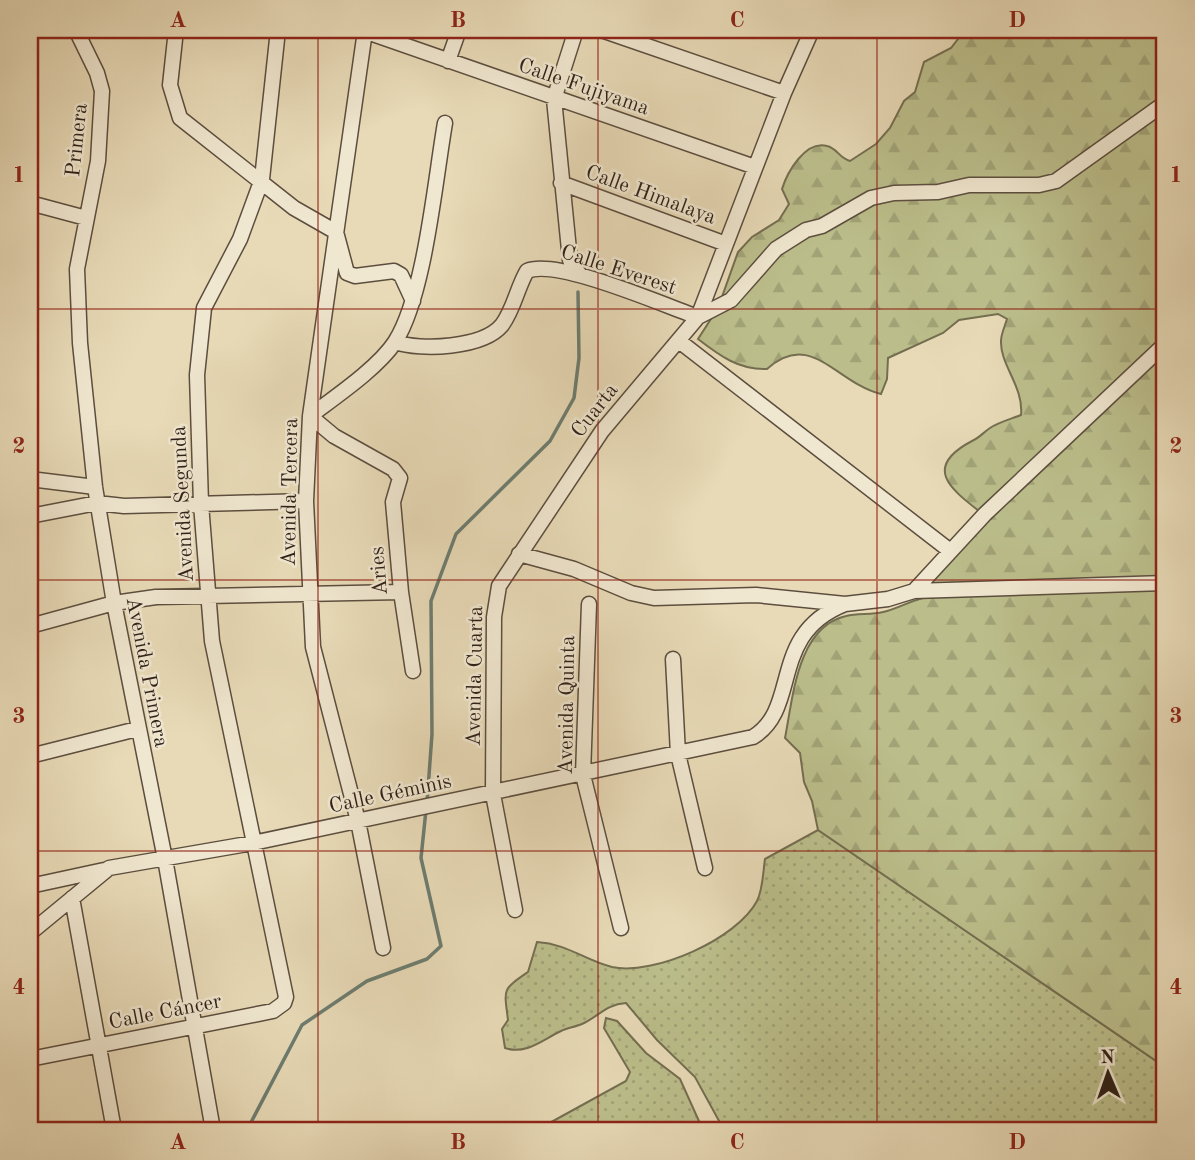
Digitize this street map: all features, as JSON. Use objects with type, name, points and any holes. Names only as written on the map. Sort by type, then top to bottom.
[{"type":"street","name":"Primera","points":[[76,30],[97,73],[102,91],[98,161],[86,218]]},
{"type":"street","points":[[176,30],[170,85],[180,118],[262,179],[294,208],[336,232],[347,273],[355,276],[394,271],[401,275],[412,301]]},
{"type":"street","name":"Avenida Segunda","points":[[278,30],[262,179],[240,239],[204,308],[197,375],[201,504],[212,641],[283,982]]},
{"type":"street","name":"Calle Fujiyama","points":[[363,30],[554,99],[755,167]]},
{"type":"street","name":"Avenida Tercera","points":[[363,30],[310,416],[306,501],[313,647],[358,821],[383,948]]},
{"type":"street","points":[[448,61],[459,30]]},
{"type":"street","points":[[576,30],[554,99],[570,260],[580,275]]},
{"type":"street","points":[[601,30],[783,93]]},
{"type":"street","points":[[698,317],[783,93],[812,30]]},
{"type":"street","points":[[698,317],[731,299],[776,249],[806,230],[822,226],[871,198],[894,193],[938,192],[969,185],[1039,185],[1056,181],[1165,103]]},
{"type":"street","points":[[310,416],[363,373],[394,342],[412,301],[445,123]]},
{"type":"street","name":"Calle Himalaya","points":[[561,183],[726,244]]},
{"type":"street","points":[[30,203],[86,218]]},
{"type":"street","name":"Avenida Primera","points":[[86,218],[76,269],[80,343],[97,503],[137,729],[165,859],[213,1130]]},
{"type":"street","name":"Calle Everest","points":[[394,342],[426,349],[491,335],[503,324],[527,271],[542,266],[580,275],[698,317]]},
{"type":"street","name":"Cuarta","points":[[531,534],[602,431],[698,317]]},
{"type":"street","points":[[679,341],[949,550]]},
{"type":"street","points":[[914,591],[949,550],[1165,344]]},
{"type":"street","name":"Aries","points":[[310,416],[334,436],[393,470],[400,478],[393,502],[401,592],[413,671]]},
{"type":"street","points":[[30,479],[95,487]]},
{"type":"street","points":[[30,516],[97,503],[124,506],[306,501]]},
{"type":"street","name":"Avenida Cuarta","points":[[516,910],[493,794],[495,598],[499,586],[531,534]]},
{"type":"street","points":[[519,554],[574,569],[631,593],[654,598],[756,596],[845,604],[888,599],[914,591],[1165,583]]},
{"type":"street","points":[[30,626],[114,603],[156,597],[310,596],[401,592]]},
{"type":"street","name":"Avenida Quinta","points":[[589,604],[583,775],[621,928]]},
{"type":"street","name":"Calle Géminis","points":[[30,933],[109,868],[253,844],[753,737],[772,720],[800,640],[813,622],[825,612],[845,604]]},
{"type":"street","points":[[673,659],[678,754],[705,868]]},
{"type":"street","points":[[30,756],[137,729]]},
{"type":"street","points":[[30,886],[109,868]]},
{"type":"street","points":[[72,898],[114,1130]]},
{"type":"street","name":"Calle Cáncer","points":[[30,1059],[273,1011],[284,1003],[283,982]]},
{"type":"green space","points":[[965,30],[1165,30],[1165,1067],[818,830],[812,801],[804,782],[800,753],[785,738],[800,666],[817,634],[830,623],[846,616],[883,612],[934,596],[930,578],[989,519],[955,491],[945,472],[947,462],[956,452],[994,426],[1021,415],[1019,395],[1002,350],[1001,338],[1007,319],[998,314],[959,320],[943,333],[888,358],[887,379],[881,394],[850,380],[811,356],[797,354],[783,358],[767,369],[757,369],[730,361],[698,339],[718,308],[738,252],[752,237],[779,220],[789,204],[782,189],[798,159],[819,145],[830,147],[850,161],[876,144],[890,128],[904,101],[915,92],[924,62],[951,48]]},
{"type":"green space","points":[[818,830],[1165,1067],[1165,1130],[724,1130],[695,1077],[657,1040],[626,1003],[608,1008],[582,1024],[527,1048],[505,1048],[502,1029],[508,1020],[507,991],[528,972],[537,942],[567,949],[612,967],[650,966],[693,952],[732,929],[747,915],[759,896],[765,859]]},
{"type":"green space","points":[[606,1018],[617,1021],[646,1053],[680,1079],[703,1130],[546,1130],[544,1126],[626,1081],[630,1072],[604,1028]]},
{"type":"waterway","points":[[427,803],[432,734],[431,601],[456,534],[550,441],[574,398],[579,358],[578,292]]},
{"type":"waterway","points":[[247,1130],[302,1025],[367,981],[427,959],[441,946],[421,858],[426,810]]}]
